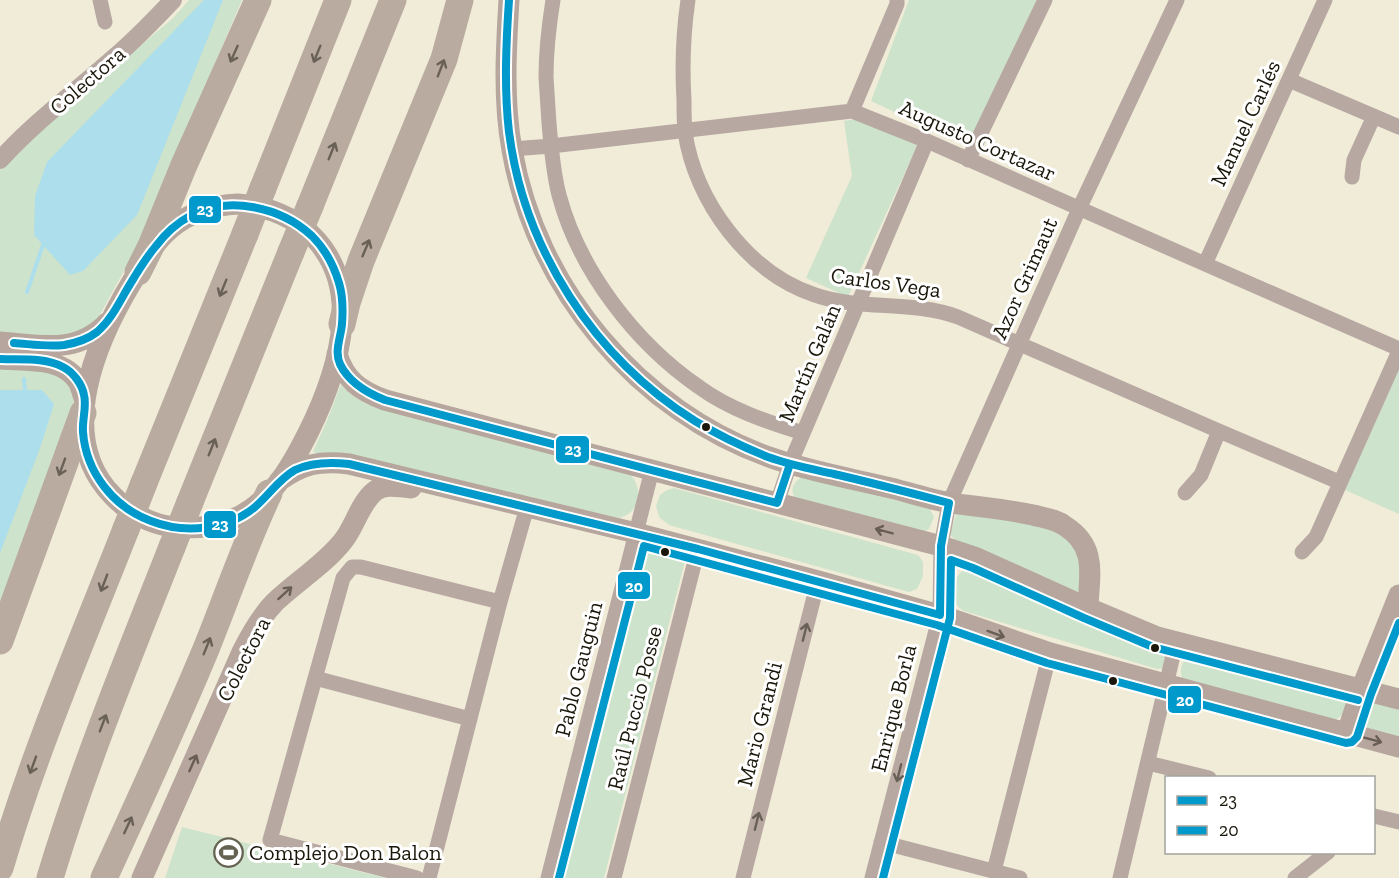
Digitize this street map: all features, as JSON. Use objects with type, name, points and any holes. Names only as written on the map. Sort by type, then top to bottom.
[{"type":"highway","points":[[138,272],[258,0]]},
{"type":"highway","points":[[0,868],[35,760],[338,0]]},
{"type":"highway","points":[[50,878],[80,782],[190,502],[393,0]]},
{"type":"highway","points":[[342,324],[361,261],[444,59],[460,0]]},
{"type":"highway","points":[[0,641],[84,407]]},
{"type":"highway","points":[[104,878],[184,700],[246,546],[274,487]]},
{"type":"main road","points":[[509,0],[508,123],[525,204],[546,254],[572,301],[602,341],[633,374],[687,416],[729,440],[771,458],[949,503],[1015,511],[1051,519],[1065,525],[1080,538],[1087,549],[1090,562],[1088,609]]},
{"type":"main road","points":[[274,487],[296,456],[316,416],[333,370],[342,324],[338,282],[328,255],[322,246],[307,230],[287,217],[250,205],[226,205],[202,210],[190,215],[170,229],[138,272],[112,317],[97,355],[84,407],[82,425],[86,448],[98,477],[104,487],[119,502],[143,518],[173,527],[212,526],[241,515],[292,472],[320,462],[349,464],[636,533],[818,581],[940,615],[1050,653],[1399,747]]},
{"type":"main road","points":[[0,342],[56,346],[74,344],[99,332],[112,317]]},
{"type":"main road","points":[[337,354],[349,378],[363,391],[385,400],[941,546],[977,558],[1088,609],[1157,637],[1399,699]]},
{"type":"main road","points":[[0,359],[61,366],[79,383],[84,407]]},
{"type":"main road","name":"Colectora","points":[[142,878],[247,641],[268,611],[337,548],[348,534],[366,501],[376,490],[389,486],[471,493]]},
{"type":"main road","points":[[1347,733],[1361,690],[1399,595]]},
{"type":"street","points":[[100,0],[105,22]]},
{"type":"street","name":"Colectora","points":[[0,160],[37,123],[117,56],[173,0]]},
{"type":"street","points":[[553,0],[546,76],[551,146],[556,185],[580,250],[614,306],[667,363],[700,388],[733,406],[774,424],[803,433]]},
{"type":"street","name":"Carlos Vega","points":[[688,0],[682,52],[685,131],[693,164],[711,206],[740,245],[763,267],[784,281],[814,295],[832,300],[858,304],[902,305],[944,312],[1340,482]]},
{"type":"street","points":[[852,111],[897,0]]},
{"type":"street","points":[[968,160],[1045,0]]},
{"type":"street","name":"Manuel Carlés","points":[[1205,264],[1324,0]]},
{"type":"street","name":"Azor Grimaut","points":[[941,546],[949,503],[1078,209],[1173,2]]},
{"type":"street","points":[[1289,80],[1399,127]]},
{"type":"street","name":"Augusto Cortazar","points":[[512,149],[852,111],[927,141],[1399,350]]},
{"type":"street","points":[[1352,177],[1354,160],[1374,116]]},
{"type":"street","name":"Martín Galán","points":[[777,503],[790,464],[927,141]]},
{"type":"street","points":[[1302,552],[1316,537],[1399,350]]},
{"type":"street","points":[[1185,493],[1201,475],[1219,431]]},
{"type":"street","name":"Pablo Gauguin","points":[[548,878],[652,470]]},
{"type":"street","points":[[429,878],[526,507]]},
{"type":"street","name":"Enrique Borla","points":[[872,878],[940,615],[941,546]]},
{"type":"street","name":"Raúl Puccio Posse","points":[[614,878],[698,549]]},
{"type":"street","points":[[417,878],[270,840],[343,578],[352,567],[361,567],[500,602]]},
{"type":"street","name":"Mario Grandi","points":[[743,878],[818,581]]},
{"type":"street","points":[[1125,877],[1148,763],[1176,643]]},
{"type":"street","points":[[993,871],[1050,653]]},
{"type":"street","points":[[315,678],[470,719]]},
{"type":"street","points":[[1148,763],[1205,776]]},
{"type":"street","points":[[1375,817],[1399,822]]},
{"type":"street","points":[[881,842],[1020,878]]},
{"type":"street","points":[[1295,878],[1325,854]]},
{"type":"green space","points":[[189,0],[242,0],[137,247],[96,322],[68,337],[0,335],[0,170],[19,149],[173,18]]},
{"type":"green space","points":[[909,0],[1038,0],[967,146],[871,101]]},
{"type":"green space","points":[[861,118],[918,144],[848,297],[806,278],[852,176],[844,121]]},
{"type":"green space","points":[[1399,366],[1399,514],[1345,490]]},
{"type":"green space","points":[[0,367],[36,369],[58,375],[66,381],[72,391],[74,404],[0,608]]},
{"type":"green space","points":[[341,384],[358,399],[377,408],[630,474],[637,486],[636,505],[632,511],[620,518],[313,452]]},
{"type":"green space","points":[[803,476],[930,509],[934,517],[929,529],[922,533],[796,500],[793,486]]},
{"type":"green space","points":[[674,488],[918,555],[923,562],[923,576],[917,589],[909,592],[669,525],[659,517],[656,506],[660,495]]},
{"type":"green space","points":[[957,511],[1049,525],[1068,537],[1080,556],[1080,591],[1073,593],[957,543],[950,534]]},
{"type":"green space","points":[[639,548],[685,561],[604,878],[553,877]]},
{"type":"green space","points":[[975,566],[1158,645],[1168,656],[1165,668],[1157,669],[964,611],[954,600],[954,585],[961,572]]},
{"type":"green space","points":[[1191,655],[1344,694],[1347,702],[1346,709],[1335,720],[1182,678],[1182,665]]},
{"type":"green space","points":[[1375,703],[1399,709],[1399,739],[1369,731],[1366,715]]},
{"type":"green space","name":"Complejo Don Balon","points":[[182,827],[386,878],[165,878]]},
{"type":"water","points":[[204,0],[223,0],[137,215],[83,271],[70,275],[34,235],[35,196],[47,162]]},
{"type":"water","points":[[0,390],[42,390],[54,404],[40,448],[0,553]]},
{"type":"waterway","points":[[27,292],[43,245]]},
{"type":"waterway","points":[[24,379],[25,390]]},
{"type":"transit line","name":"23","points":[[0,359],[48,362],[63,367],[74,375],[84,395],[85,447],[96,474],[104,486],[125,507],[137,515],[164,525],[177,528],[205,528],[232,521],[255,507],[295,470],[322,463],[349,464],[698,549],[940,615],[941,546],[949,503],[776,460],[713,431],[659,395],[625,366],[596,333],[570,297],[548,258],[530,218],[517,175],[506,99],[509,0]]},
{"type":"transit line","name":"23","points":[[14,343],[64,345],[90,337],[106,323],[148,257],[163,237],[176,225],[190,216],[221,206],[254,207],[270,211],[299,226],[312,236],[325,252],[337,277],[342,298],[338,359],[348,377],[372,394],[385,400],[777,503],[790,464]]},
{"type":"transit line","name":"20","points":[[559,878],[644,546],[937,625],[1047,663],[1346,743],[1352,742],[1357,737],[1399,623]]},
{"type":"transit line","name":"20","points":[[883,878],[950,618],[951,560],[1153,647],[1358,700]]},
{"type":"place","name":"Complejo Don Balon","points":[[228,852]]}]
